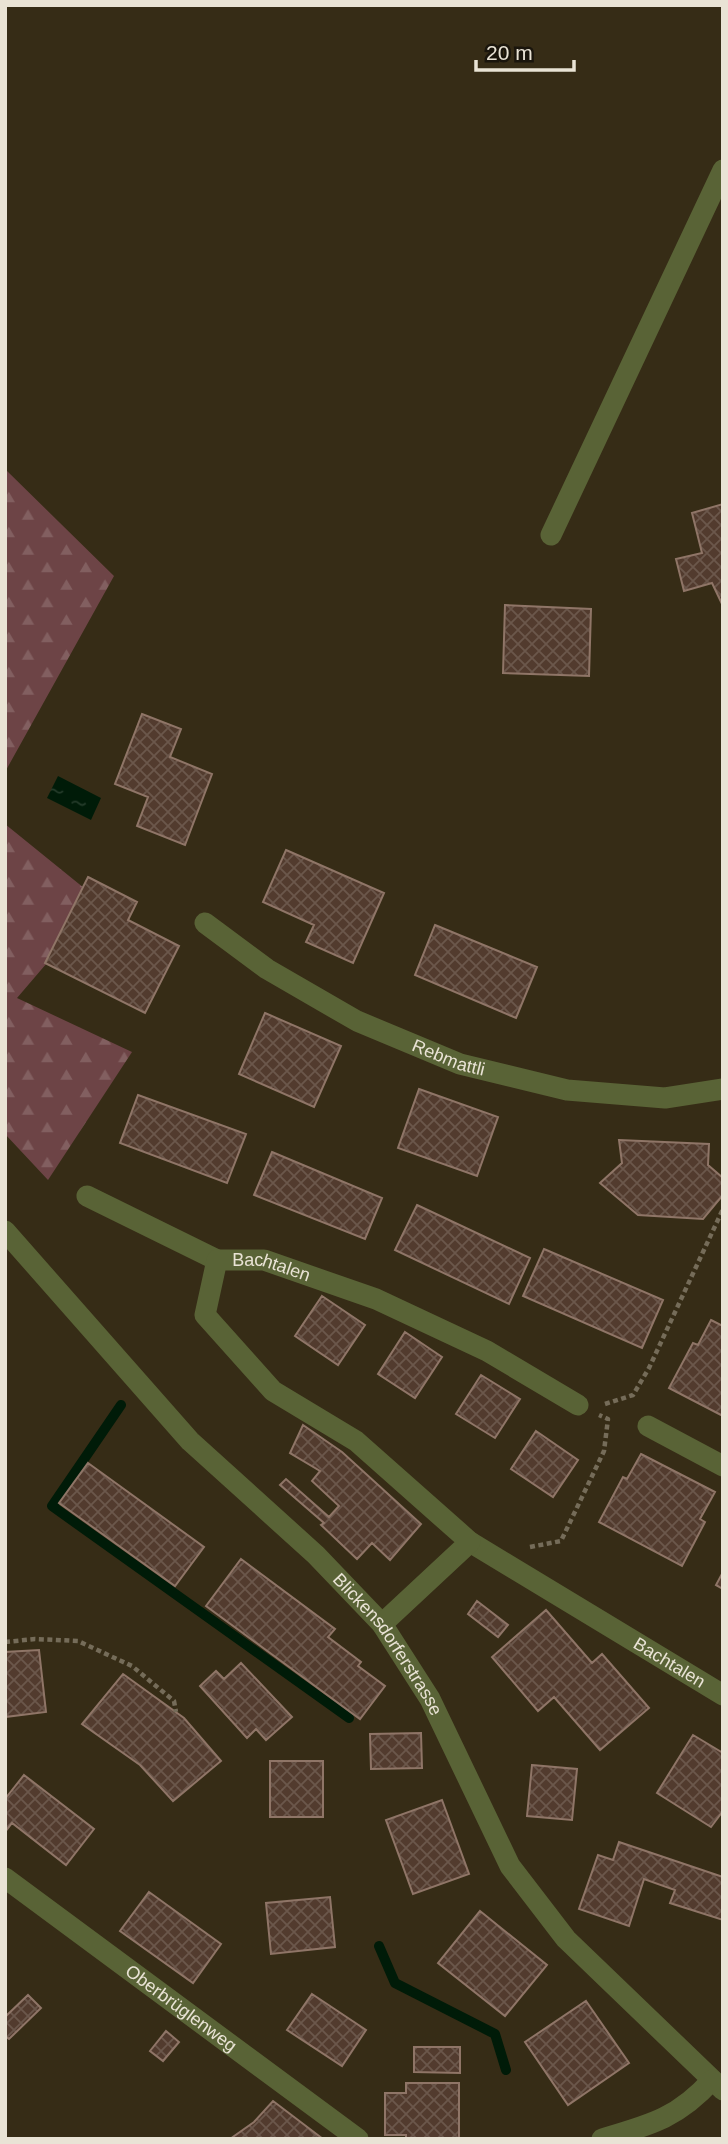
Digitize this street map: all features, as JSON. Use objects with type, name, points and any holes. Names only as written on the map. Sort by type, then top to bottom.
[{"type":"street","points":[[551,535],[723,170]]},
{"type":"street","name":"Rebmattli","points":[[205,923],[267,969],[357,1021],[460,1064],[567,1090],[665,1098],[723,1089]]},
{"type":"street","points":[[87,1196],[217,1260]]},
{"type":"street","name":"Blickensdorferstrasse","points":[[5,1231],[190,1441],[316,1555],[382,1624],[430,1699],[510,1866],[566,1939],[717,2085]]},
{"type":"street","name":"Bachtalen","points":[[578,1405],[487,1351],[376,1299],[264,1260],[217,1260],[205,1315],[273,1391],[356,1441],[471,1542],[723,1695]]},
{"type":"street","points":[[648,1426],[723,1466]]},
{"type":"street","points":[[382,1624],[471,1542]]},
{"type":"street","name":"Oberbrüglenweg","points":[[5,1878],[358,2139]]},
{"type":"street","points":[[613,2137],[670,2116],[700,2093],[717,2085]]},
{"type":"path","points":[[519,1549],[561,1541],[604,1451],[608,1419],[596,1413],[607,1402],[633,1395],[649,1368],[723,1209]]},
{"type":"path","points":[[5,1642],[35,1639],[78,1641],[132,1666],[174,1701],[176,1712]]},
{"type":"green space","points":[[5,469],[114,576],[5,772]]},
{"type":"green space","points":[[5,824],[100,901],[17,998],[132,1052],[48,1180],[5,1134]]},
{"type":"water","points":[[58,776],[101,798],[91,820],[47,798]]},
{"type":"building","points":[[723,504],[723,606],[712,583],[684,591],[676,559],[702,553],[692,513]]},
{"type":"building","points":[[505,605],[591,609],[589,676],[503,673]]},
{"type":"building","points":[[142,714],[181,729],[170,757],[212,774],[185,845],[137,826],[148,797],[115,784]]},
{"type":"building","points":[[286,850],[384,893],[353,963],[306,942],[314,925],[263,902]]},
{"type":"building","points":[[88,877],[137,902],[128,920],[179,946],[145,1013],[45,963]]},
{"type":"building","points":[[435,925],[537,967],[516,1018],[415,975]]},
{"type":"building","points":[[265,1013],[341,1046],[314,1107],[239,1074]]},
{"type":"building","points":[[419,1089],[498,1117],[477,1176],[398,1148]]},
{"type":"building","points":[[138,1095],[246,1134],[227,1183],[120,1143]]},
{"type":"building","points":[[619,1140],[709,1144],[708,1165],[723,1178],[723,1195],[703,1219],[638,1215],[600,1183],[622,1163]]},
{"type":"building","points":[[272,1152],[382,1198],[365,1239],[254,1195]]},
{"type":"building","points":[[417,1205],[530,1258],[509,1304],[395,1250]]},
{"type":"building","points":[[544,1249],[663,1300],[642,1348],[523,1296]]},
{"type":"building","points":[[322,1296],[365,1325],[338,1365],[295,1336]]},
{"type":"building","points":[[711,1320],[723,1326],[723,1416],[669,1388],[693,1343],[698,1345]]},
{"type":"building","points":[[405,1332],[442,1357],[415,1398],[378,1374]]},
{"type":"building","points":[[481,1375],[520,1399],[495,1438],[456,1414]]},
{"type":"building","points":[[303,1425],[342,1452],[421,1524],[390,1560],[372,1543],[357,1559],[321,1525],[324,1523],[280,1485],[286,1479],[329,1517],[339,1506],[312,1481],[320,1471],[290,1453]]},
{"type":"building","points":[[536,1431],[578,1460],[553,1497],[511,1469]]},
{"type":"building","points":[[641,1454],[715,1492],[700,1519],[705,1522],[682,1566],[599,1522],[623,1477],[627,1479]]},
{"type":"building","points":[[88,1463],[204,1547],[175,1586],[59,1503]]},
{"type":"building","points":[[241,1559],[335,1629],[328,1637],[361,1662],[358,1666],[385,1686],[360,1719],[206,1606]]},
{"type":"building","points":[[723,1572],[723,1589],[716,1585]]},
{"type":"building","points":[[477,1601],[508,1625],[498,1637],[468,1614]]},
{"type":"building","points":[[546,1610],[592,1663],[602,1654],[649,1708],[600,1750],[554,1697],[538,1711],[492,1657]]},
{"type":"building","points":[[39,1650],[46,1712],[5,1717],[5,1652]]},
{"type":"building","points":[[241,1663],[292,1717],[266,1740],[256,1729],[247,1738],[200,1686],[216,1671],[224,1679]]},
{"type":"building","points":[[123,1674],[184,1718],[221,1761],[173,1801],[140,1765],[82,1724]]},
{"type":"building","points":[[421,1733],[422,1768],[371,1769],[370,1734]]},
{"type":"building","points":[[693,1735],[723,1753],[723,1811],[711,1827],[657,1793]]},
{"type":"building","points":[[270,1761],[323,1761],[323,1817],[270,1817]]},
{"type":"building","points":[[532,1765],[577,1769],[572,1820],[527,1816]]},
{"type":"building","points":[[24,1775],[94,1829],[66,1865],[12,1823],[5,1832],[5,1799]]},
{"type":"building","points":[[442,1800],[469,1874],[413,1894],[386,1820]]},
{"type":"building","points":[[619,1842],[723,1877],[723,1920],[670,1903],[675,1890],[644,1879],[629,1926],[579,1909],[598,1855],[613,1860]]},
{"type":"building","points":[[149,1892],[221,1944],[193,1983],[120,1931]]},
{"type":"building","points":[[330,1897],[335,1947],[271,1954],[266,1903]]},
{"type":"building","points":[[480,1911],[547,1965],[505,2016],[438,1963]]},
{"type":"building","points":[[312,1994],[366,2030],[342,2066],[287,2030]]},
{"type":"building","points":[[28,1995],[41,2008],[9,2039],[5,2036],[5,2017]]},
{"type":"building","points":[[586,2001],[629,2063],[568,2105],[525,2042]]},
{"type":"building","points":[[166,2031],[179,2042],[163,2061],[150,2051]]},
{"type":"building","points":[[414,2047],[460,2047],[460,2073],[414,2072]]},
{"type":"building","points":[[406,2083],[459,2083],[459,2139],[406,2139],[406,2135],[385,2135],[385,2093],[406,2093]]},
{"type":"building","points":[[273,2101],[323,2139],[230,2139],[254,2122]]},
{"type":"waterway","points":[[121,1405],[52,1506],[349,1718]]},
{"type":"waterway","points":[[379,1946],[395,1983],[495,2034],[506,2070]]}]
